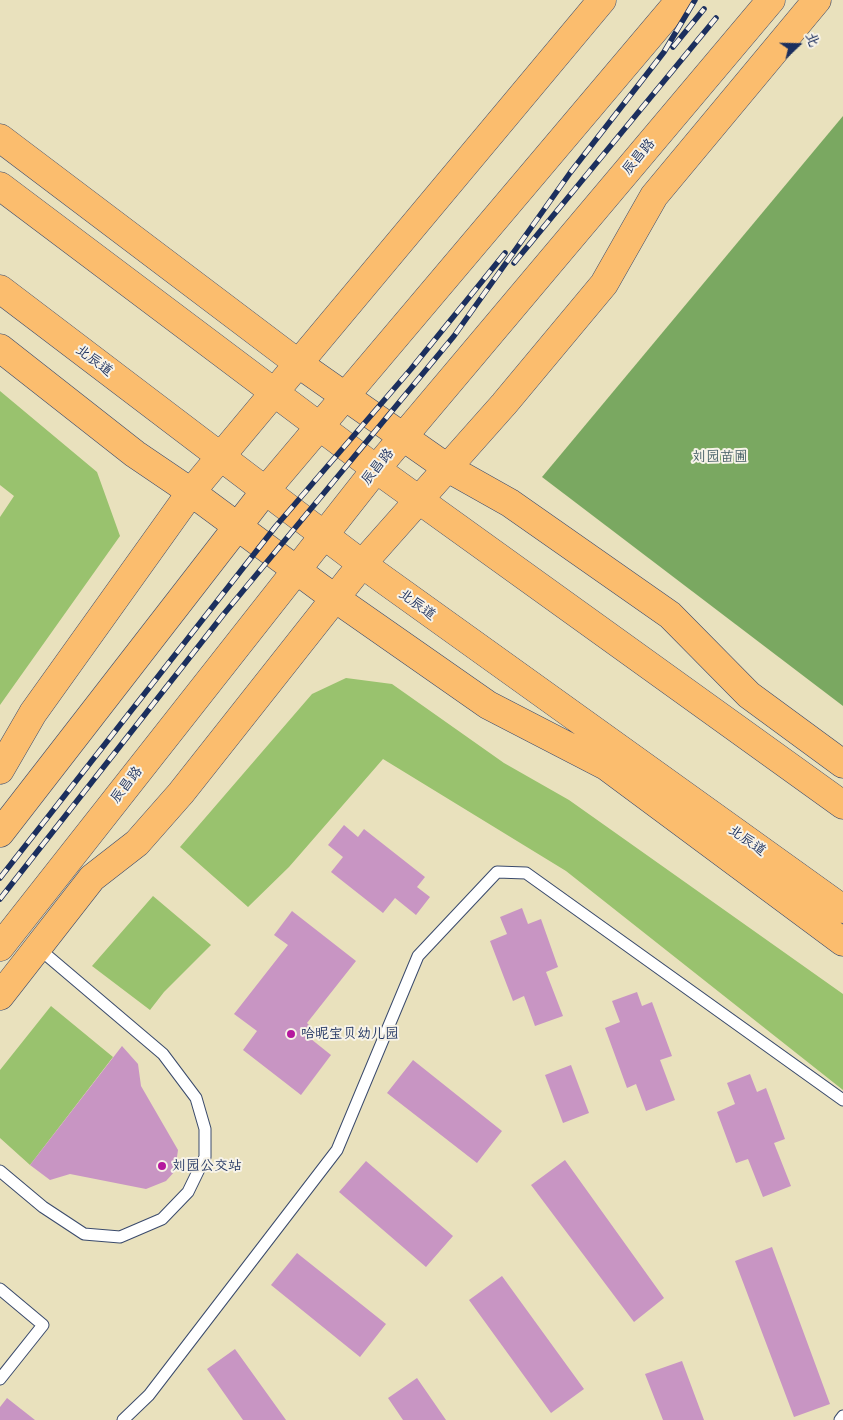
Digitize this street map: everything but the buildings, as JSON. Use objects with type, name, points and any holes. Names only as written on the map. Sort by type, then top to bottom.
[{"type":"main road","points":[[0,770],[38,706],[191,492],[602,0]]},
{"type":"main road","points":[[0,833],[265,491],[680,0]]},
{"type":"main road","name":"辰昌路","points":[[0,947],[402,437],[771,0]]},
{"type":"main road","points":[[0,996],[92,878],[137,843],[181,793],[362,564],[446,467],[504,404],[604,284],[654,196],[817,0]]},
{"type":"main road","points":[[0,138],[299,364],[446,467],[510,502],[670,615],[749,695],[843,764]]},
{"type":"main road","points":[[0,186],[418,500],[843,806]]},
{"type":"main road","name":"北辰道","points":[[0,289],[323,536],[843,909]]},
{"type":"main road","points":[[0,348],[135,454],[191,492],[296,570],[488,705],[606,766],[843,942]]},
{"type":"lane","points":[[122,1420],[149,1396],[336,1150],[418,956],[497,872],[526,873],[843,1100]]},
{"type":"lane","points":[[0,1170],[43,1207],[84,1234],[120,1237],[162,1220],[188,1192],[205,1157],[205,1129],[196,1098],[163,1054],[37,947]]},
{"type":"lane","points":[[0,1289],[43,1324],[0,1379]]},
{"type":"lane","points":[[840,1420],[843,1416]]},
{"type":"green space","name":"刘园苗圃","points":[[843,116],[843,706],[542,477]]},
{"type":"green space","points":[[0,391],[97,472],[120,536],[0,705],[0,517],[14,496],[0,485]]},
{"type":"green space","points":[[346,678],[392,684],[504,763],[569,800],[843,994],[843,1090],[566,871],[383,759],[289,867],[248,907],[180,847],[312,694]]},
{"type":"green space","points":[[153,896],[211,945],[164,992],[150,1010],[92,966]]},
{"type":"green space","points":[[51,1006],[113,1057],[30,1165],[0,1138],[0,1070]]},
{"type":"railway","points":[[0,899],[223,615],[454,336],[570,173],[664,52],[695,0]]},
{"type":"railway","points":[[673,47],[704,9]]},
{"type":"railway","points":[[514,263],[716,18]]},
{"type":"railway","points":[[0,878],[276,526],[411,369],[505,253]]},
{"type":"place","name":"哈昵宝贝幼儿园","points":[[291,1034]]},
{"type":"place","name":"刘园公交站","points":[[162,1166]]}]
